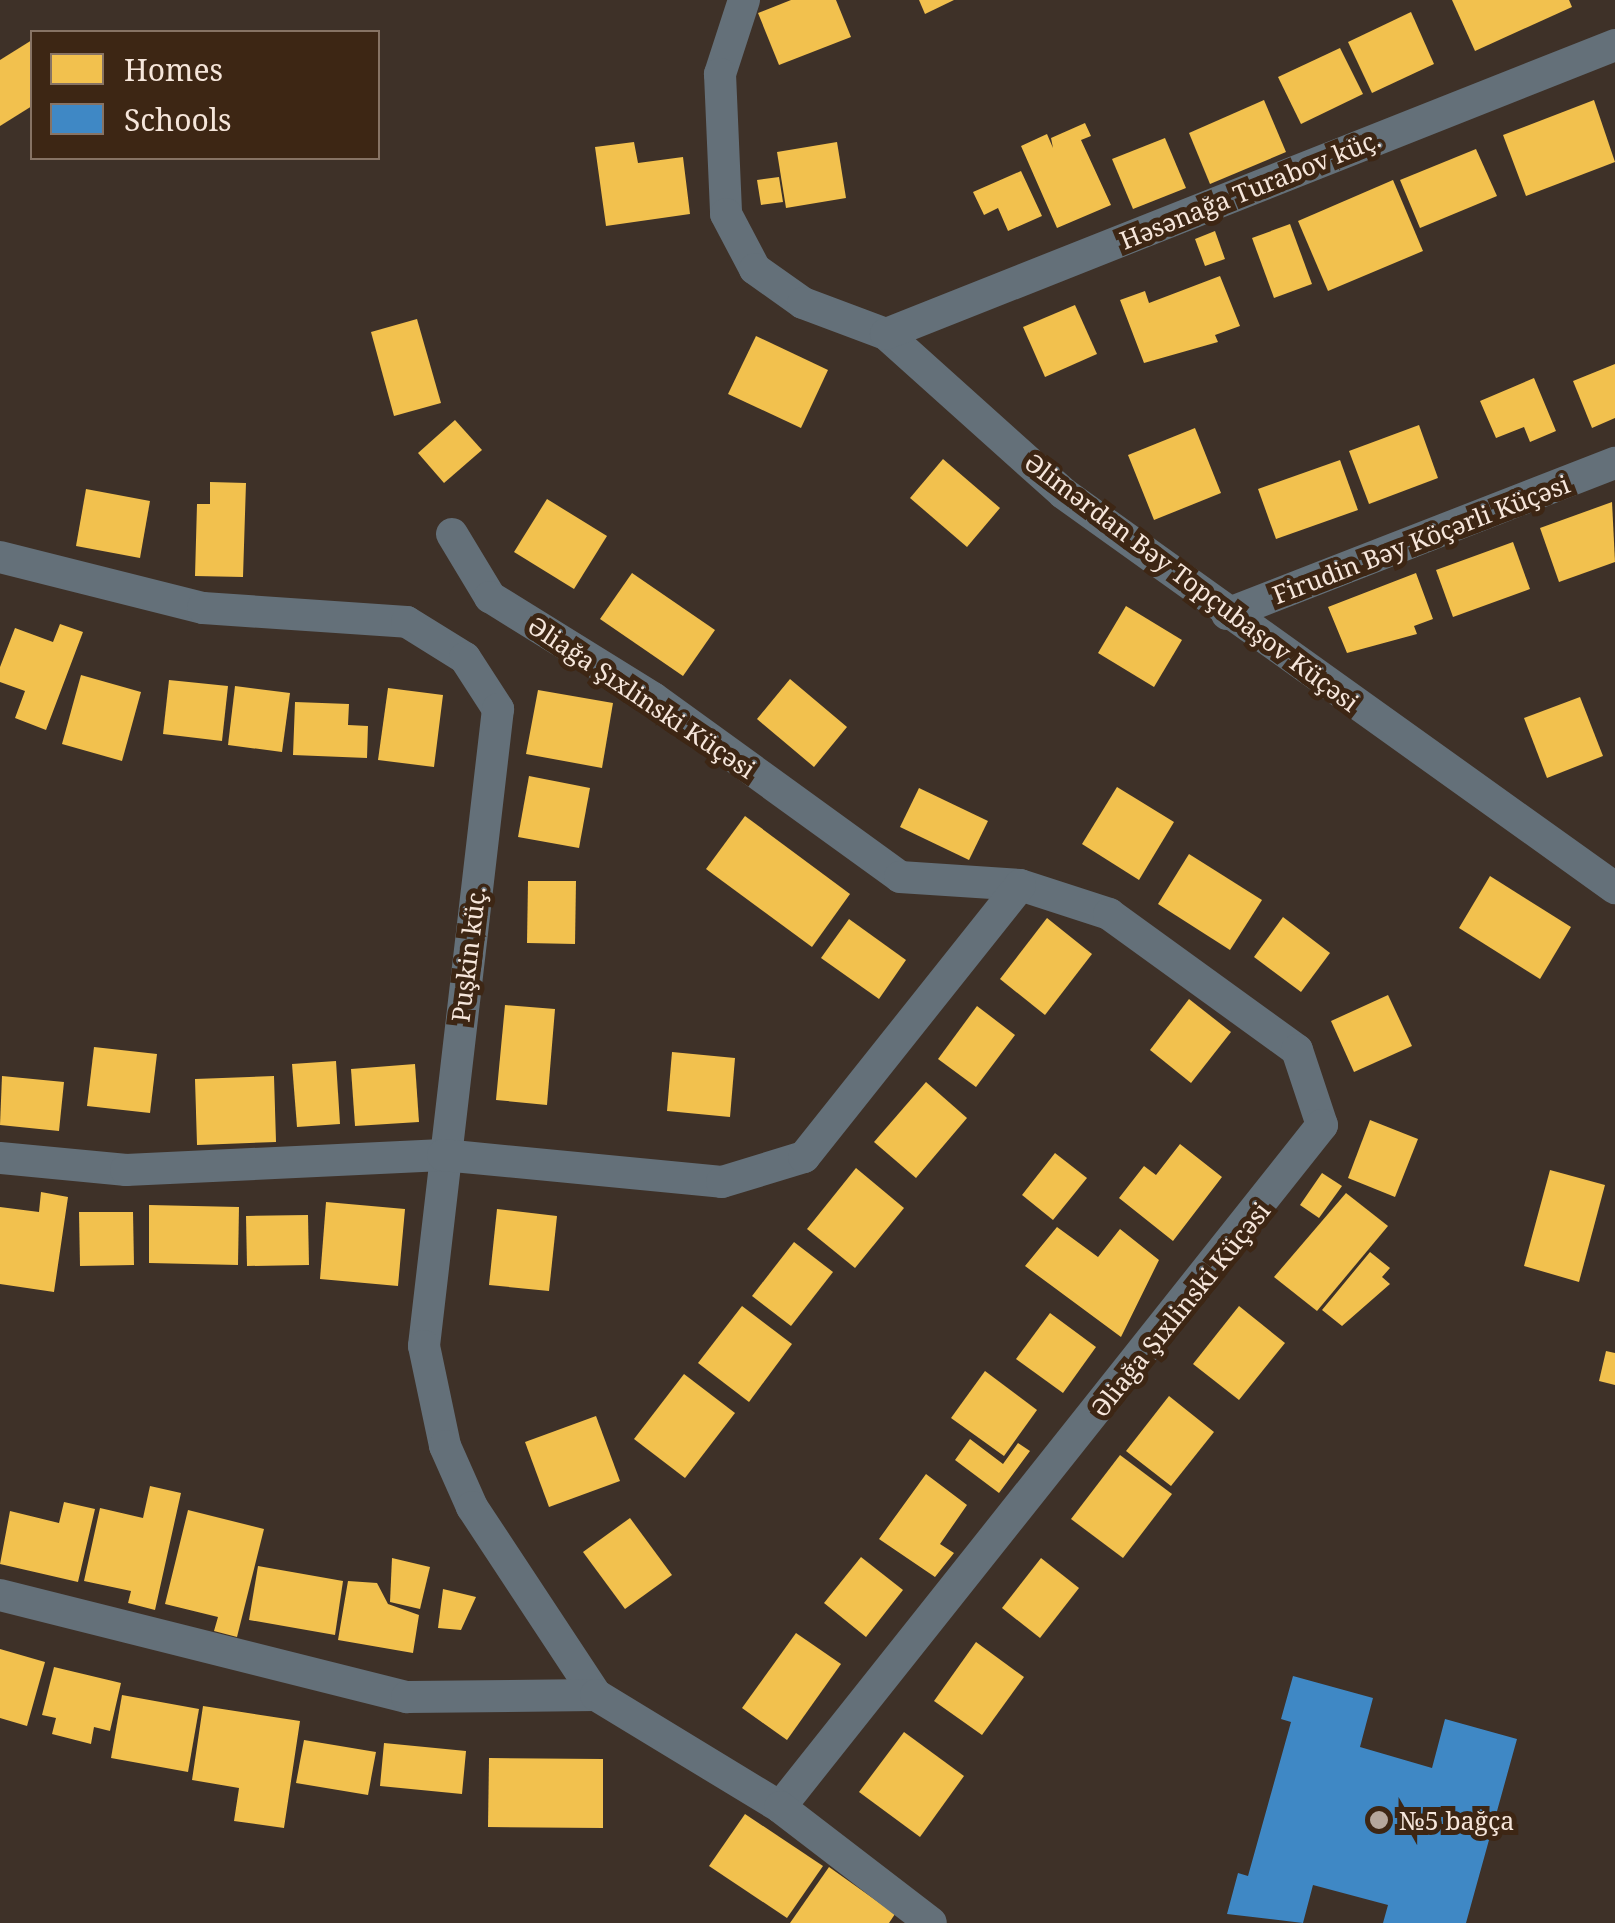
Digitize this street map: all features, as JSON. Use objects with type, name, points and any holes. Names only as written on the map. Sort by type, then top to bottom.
[{"type":"street","name":"Əlimərdan Bəy Topçubaşov Küçəsi","points":[[744,0],[720,74],[726,214],[755,268],[803,303],[886,334],[1063,493],[1615,888]]},
{"type":"street","name":"Həsənağa Turabov küç.","points":[[886,334],[1615,45]]},
{"type":"street","name":"Firudin Bəy Köçərli Küçəsi","points":[[1228,614],[1615,463]]},
{"type":"street","name":"Əliağa Şıxlinski Küçəsi","points":[[452,534],[490,596],[653,698],[900,877],[1020,885],[1109,914],[1297,1050],[1322,1125],[780,1807]]},
{"type":"street","name":"Puşkin küç.","points":[[0,557],[203,608],[407,622],[466,658],[498,709],[443,1154],[424,1346],[445,1446],[472,1508],[596,1695]]},
{"type":"street","points":[[0,1158],[126,1170],[443,1154],[722,1182],[804,1156],[1020,885]]},
{"type":"street","points":[[0,1595],[407,1697],[596,1695],[780,1807],[931,1923]]},
{"type":"building: Homes","points":[[791,0],[836,0],[851,37],[779,65],[758,13]]},
{"type":"building: Homes","points":[[919,0],[954,0],[925,14]]},
{"type":"building: Homes","points":[[1452,0],[1569,0],[1572,7],[1475,51]]},
{"type":"building: Homes","points":[[1411,12],[1434,64],[1372,93],[1348,42]]},
{"type":"building: Homes","points":[[30,41],[30,107],[0,126],[0,60]]},
{"type":"building: Homes","points":[[1340,48],[1363,94],[1301,124],[1278,77]]},
{"type":"building: Homes","points":[[1264,100],[1286,152],[1210,184],[1189,133]]},
{"type":"building: Homes","points":[[1594,100],[1615,162],[1526,196],[1503,135]]},
{"type":"building: Homes","points":[[1085,123],[1091,136],[1081,140],[1111,205],[1057,228],[1021,146],[1047,134],[1053,148],[1051,138]]},
{"type":"building: Homes","points":[[1165,138],[1186,188],[1133,209],[1112,159]]},
{"type":"building: Homes","points":[[634,142],[638,163],[683,157],[690,214],[606,226],[595,147]]},
{"type":"building: Homes","points":[[837,142],[846,198],[786,208],[777,152]]},
{"type":"building: Homes","points":[[1476,149],[1497,196],[1420,228],[1400,180]]},
{"type":"building: Homes","points":[[1021,171],[1042,216],[1008,231],[998,208],[984,215],[973,192]]},
{"type":"building: Homes","points":[[779,177],[783,202],[761,205],[757,180]]},
{"type":"building: Homes","points":[[1393,180],[1423,251],[1328,291],[1298,221]]},
{"type":"building: Homes","points":[[1290,224],[1312,284],[1274,298],[1252,238]]},
{"type":"building: Homes","points":[[1215,231],[1225,259],[1205,266],[1195,239]]},
{"type":"building: Homes","points":[[1220,276],[1240,326],[1215,335],[1218,342],[1144,363],[1120,300],[1145,291],[1149,303]]},
{"type":"building: Homes","points":[[1075,305],[1097,354],[1045,377],[1023,327]]},
{"type":"building: Homes","points":[[417,319],[441,403],[394,416],[371,332]]},
{"type":"building: Homes","points":[[756,336],[828,370],[801,428],[728,394]]},
{"type":"building: Homes","points":[[1615,364],[1615,418],[1592,428],[1573,381]]},
{"type":"building: Homes","points":[[1534,378],[1556,431],[1530,442],[1524,427],[1496,438],[1480,401]]},
{"type":"building: Homes","points":[[455,420],[482,450],[444,483],[418,453]]},
{"type":"building: Homes","points":[[1419,425],[1438,478],[1369,504],[1349,451]]},
{"type":"building: Homes","points":[[1195,428],[1221,493],[1154,520],[1128,455]]},
{"type":"building: Homes","points":[[943,459],[1000,508],[967,547],[910,498]]},
{"type":"building: Homes","points":[[1340,460],[1358,510],[1276,539],[1258,489]]},
{"type":"building: Homes","points":[[210,482],[246,483],[243,577],[195,576],[197,504],[210,504]]},
{"type":"building: Homes","points":[[86,489],[150,501],[140,558],[76,546]]},
{"type":"building: Homes","points":[[547,499],[607,536],[574,589],[514,552]]},
{"type":"building: Homes","points":[[1612,502],[1615,562],[1559,582],[1540,528]]},
{"type":"building: Homes","points":[[1513,542],[1530,589],[1453,617],[1436,570]]},
{"type":"building: Homes","points":[[632,573],[715,630],[683,676],[600,619]]},
{"type":"building: Homes","points":[[1416,573],[1433,619],[1414,626],[1417,634],[1347,653],[1328,607]]},
{"type":"building: Homes","points":[[1126,606],[1182,640],[1154,687],[1098,653]]},
{"type":"building: Homes","points":[[60,624],[83,632],[46,730],[15,718],[25,691],[0,682],[0,667],[15,628],[53,642]]},
{"type":"building: Homes","points":[[81,675],[141,692],[122,761],[62,744]]},
{"type":"building: Homes","points":[[790,679],[847,727],[814,767],[757,719]]},
{"type":"building: Homes","points":[[169,680],[228,686],[222,741],[163,734]]},
{"type":"building: Homes","points":[[235,686],[290,693],[282,752],[228,745]]},
{"type":"building: Homes","points":[[388,688],[443,695],[434,767],[378,760]]},
{"type":"building: Homes","points":[[538,690],[613,703],[602,768],[526,754]]},
{"type":"building: Homes","points":[[1580,697],[1603,756],[1547,778],[1524,718]]},
{"type":"building: Homes","points":[[295,702],[349,704],[348,725],[368,726],[367,758],[293,755]]},
{"type":"building: Homes","points":[[529,776],[590,788],[579,848],[518,837]]},
{"type":"building: Homes","points":[[1117,787],[1174,822],[1139,880],[1082,844]]},
{"type":"building: Homes","points":[[919,788],[988,821],[969,860],[900,827]]},
{"type":"building: Homes","points":[[745,816],[850,894],[812,947],[706,869]]},
{"type":"building: Homes","points":[[1189,854],[1262,900],[1230,950],[1158,904]]},
{"type":"building: Homes","points":[[1490,876],[1571,927],[1540,979],[1459,928]]},
{"type":"building: Homes","points":[[528,881],[576,881],[575,944],[527,943]]},
{"type":"building: Homes","points":[[1283,917],[1330,953],[1301,992],[1254,957]]},
{"type":"building: Homes","points":[[1047,918],[1092,954],[1045,1015],[1000,979]]},
{"type":"building: Homes","points":[[849,919],[906,960],[879,999],[821,958]]},
{"type":"building: Homes","points":[[1388,995],[1412,1046],[1354,1072],[1331,1021]]},
{"type":"building: Homes","points":[[1189,999],[1231,1032],[1191,1083],[1150,1050]]},
{"type":"building: Homes","points":[[505,1005],[555,1009],[547,1105],[496,1100]]},
{"type":"building: Homes","points":[[977,1006],[1015,1035],[976,1087],[938,1059]]},
{"type":"building: Homes","points":[[94,1047],[157,1054],[150,1113],[87,1106]]},
{"type":"building: Homes","points":[[672,1052],[735,1058],[730,1117],[667,1111]]},
{"type":"building: Homes","points":[[336,1061],[340,1124],[297,1127],[292,1064]]},
{"type":"building: Homes","points":[[415,1064],[419,1122],[355,1126],[351,1069]]},
{"type":"building: Homes","points":[[2,1076],[64,1082],[59,1131],[0,1125]]},
{"type":"building: Homes","points":[[274,1076],[276,1142],[197,1145],[195,1079]]},
{"type":"building: Homes","points":[[926,1082],[967,1118],[916,1178],[874,1142]]},
{"type":"building: Homes","points":[[1370,1120],[1418,1139],[1395,1197],[1348,1178]]},
{"type":"building: Homes","points":[[1180,1144],[1222,1177],[1173,1241],[1119,1198],[1144,1166],[1156,1175]]},
{"type":"building: Homes","points":[[1055,1153],[1087,1178],[1053,1220],[1022,1195]]},
{"type":"building: Homes","points":[[856,1168],[904,1208],[855,1268],[807,1229]]},
{"type":"building: Homes","points":[[1550,1170],[1605,1185],[1579,1282],[1524,1266]]},
{"type":"building: Homes","points":[[1322,1173],[1342,1186],[1319,1218],[1300,1205]]},
{"type":"building: Homes","points":[[41,1192],[68,1197],[54,1292],[0,1284],[0,1207],[39,1212]]},
{"type":"building: Homes","points":[[1346,1193],[1388,1226],[1317,1311],[1274,1277]]},
{"type":"building: Homes","points":[[326,1202],[405,1209],[398,1286],[320,1279]]},
{"type":"building: Homes","points":[[149,1205],[239,1207],[238,1265],[149,1263]]},
{"type":"building: Homes","points":[[497,1209],[557,1216],[549,1291],[489,1285]]},
{"type":"building: Homes","points":[[79,1212],[133,1212],[134,1265],[80,1266]]},
{"type":"building: Homes","points":[[308,1215],[309,1265],[247,1266],[246,1216]]},
{"type":"building: Homes","points":[[1057,1227],[1098,1257],[1120,1229],[1159,1260],[1121,1337],[1025,1266]]},
{"type":"building: Homes","points":[[794,1242],[833,1272],[791,1326],[752,1296]]},
{"type":"building: Homes","points":[[1370,1252],[1390,1268],[1382,1277],[1390,1284],[1342,1326],[1322,1310]]},
{"type":"building: Homes","points":[[742,1306],[792,1344],[749,1402],[698,1363]]},
{"type":"building: Homes","points":[[1239,1306],[1285,1343],[1239,1400],[1193,1364]]},
{"type":"building: Homes","points":[[1050,1313],[1096,1347],[1063,1393],[1016,1359]]},
{"type":"building: Homes","points":[[1606,1351],[1615,1353],[1615,1385],[1599,1381]]},
{"type":"building: Homes","points":[[985,1371],[1037,1410],[1004,1456],[951,1418]]},
{"type":"building: Homes","points":[[684,1374],[735,1413],[685,1478],[634,1439]]},
{"type":"building: Homes","points":[[1169,1396],[1214,1432],[1171,1486],[1126,1451]]},
{"type":"building: Homes","points":[[596,1416],[620,1481],[549,1507],[525,1442]]},
{"type":"building: Homes","points":[[970,1439],[1003,1464],[1018,1443],[1030,1451],[999,1493],[955,1460]]},
{"type":"building: Homes","points":[[1120,1455],[1172,1494],[1123,1558],[1071,1519]]},
{"type":"building: Homes","points":[[926,1474],[967,1505],[940,1544],[954,1553],[935,1577],[879,1539]]},
{"type":"building: Homes","points":[[150,1486],[181,1493],[155,1610],[128,1603],[131,1591],[84,1581],[100,1508],[143,1518]]},
{"type":"building: Homes","points":[[64,1502],[95,1509],[78,1582],[0,1564],[10,1511],[59,1523]]},
{"type":"building: Homes","points":[[188,1510],[264,1529],[237,1637],[214,1631],[218,1617],[165,1604]]},
{"type":"building: Homes","points":[[630,1518],[672,1575],[625,1609],[583,1552]]},
{"type":"building: Homes","points":[[861,1557],[903,1590],[866,1637],[824,1603]]},
{"type":"building: Homes","points":[[392,1558],[430,1567],[420,1609],[390,1602]]},
{"type":"building: Homes","points":[[1041,1558],[1079,1588],[1040,1638],[1002,1608]]},
{"type":"building: Homes","points":[[258,1566],[343,1581],[335,1635],[249,1620]]},
{"type":"building: Homes","points":[[348,1581],[377,1583],[388,1604],[419,1615],[413,1653],[338,1640]]},
{"type":"building: Homes","points":[[443,1589],[476,1597],[461,1630],[438,1628]]},
{"type":"building: Homes","points":[[796,1633],[841,1664],[787,1740],[742,1708]]},
{"type":"building: Homes","points":[[976,1642],[1024,1677],[982,1735],[934,1701]]},
{"type":"building: Homes","points":[[0,1649],[45,1662],[27,1726],[0,1718]]},
{"type":"building: Homes","points":[[54,1667],[121,1683],[110,1731],[94,1727],[91,1744],[52,1734],[56,1718],[42,1715]]},
{"type":"building: Homes","points":[[122,1695],[199,1709],[188,1772],[111,1758]]},
{"type":"building: Homes","points":[[203,1706],[300,1721],[284,1828],[234,1821],[239,1788],[192,1780]]},
{"type":"building: Homes","points":[[904,1732],[964,1776],[920,1837],[859,1792]]},
{"type":"building: Homes","points":[[304,1740],[376,1752],[368,1795],[296,1783]]},
{"type":"building: Homes","points":[[384,1743],[466,1751],[462,1794],[380,1786]]},
{"type":"building: Homes","points":[[489,1758],[603,1759],[603,1828],[488,1827]]},
{"type":"building: Homes","points":[[745,1814],[823,1866],[787,1918],[709,1866]]},
{"type":"building: Homes","points":[[829,1867],[895,1914],[889,1923],[790,1923]]},
{"type":"building: Schools","name":"№5 bağça","points":[[1293,1676],[1373,1698],[1360,1747],[1432,1768],[1445,1719],[1517,1739],[1466,1923],[1383,1923],[1388,1905],[1313,1885],[1303,1923],[1227,1914],[1238,1873],[1248,1876],[1291,1722],[1281,1719]]},
{"type":"place","name":"№5 bağça","points":[[1379,1820]]}]
